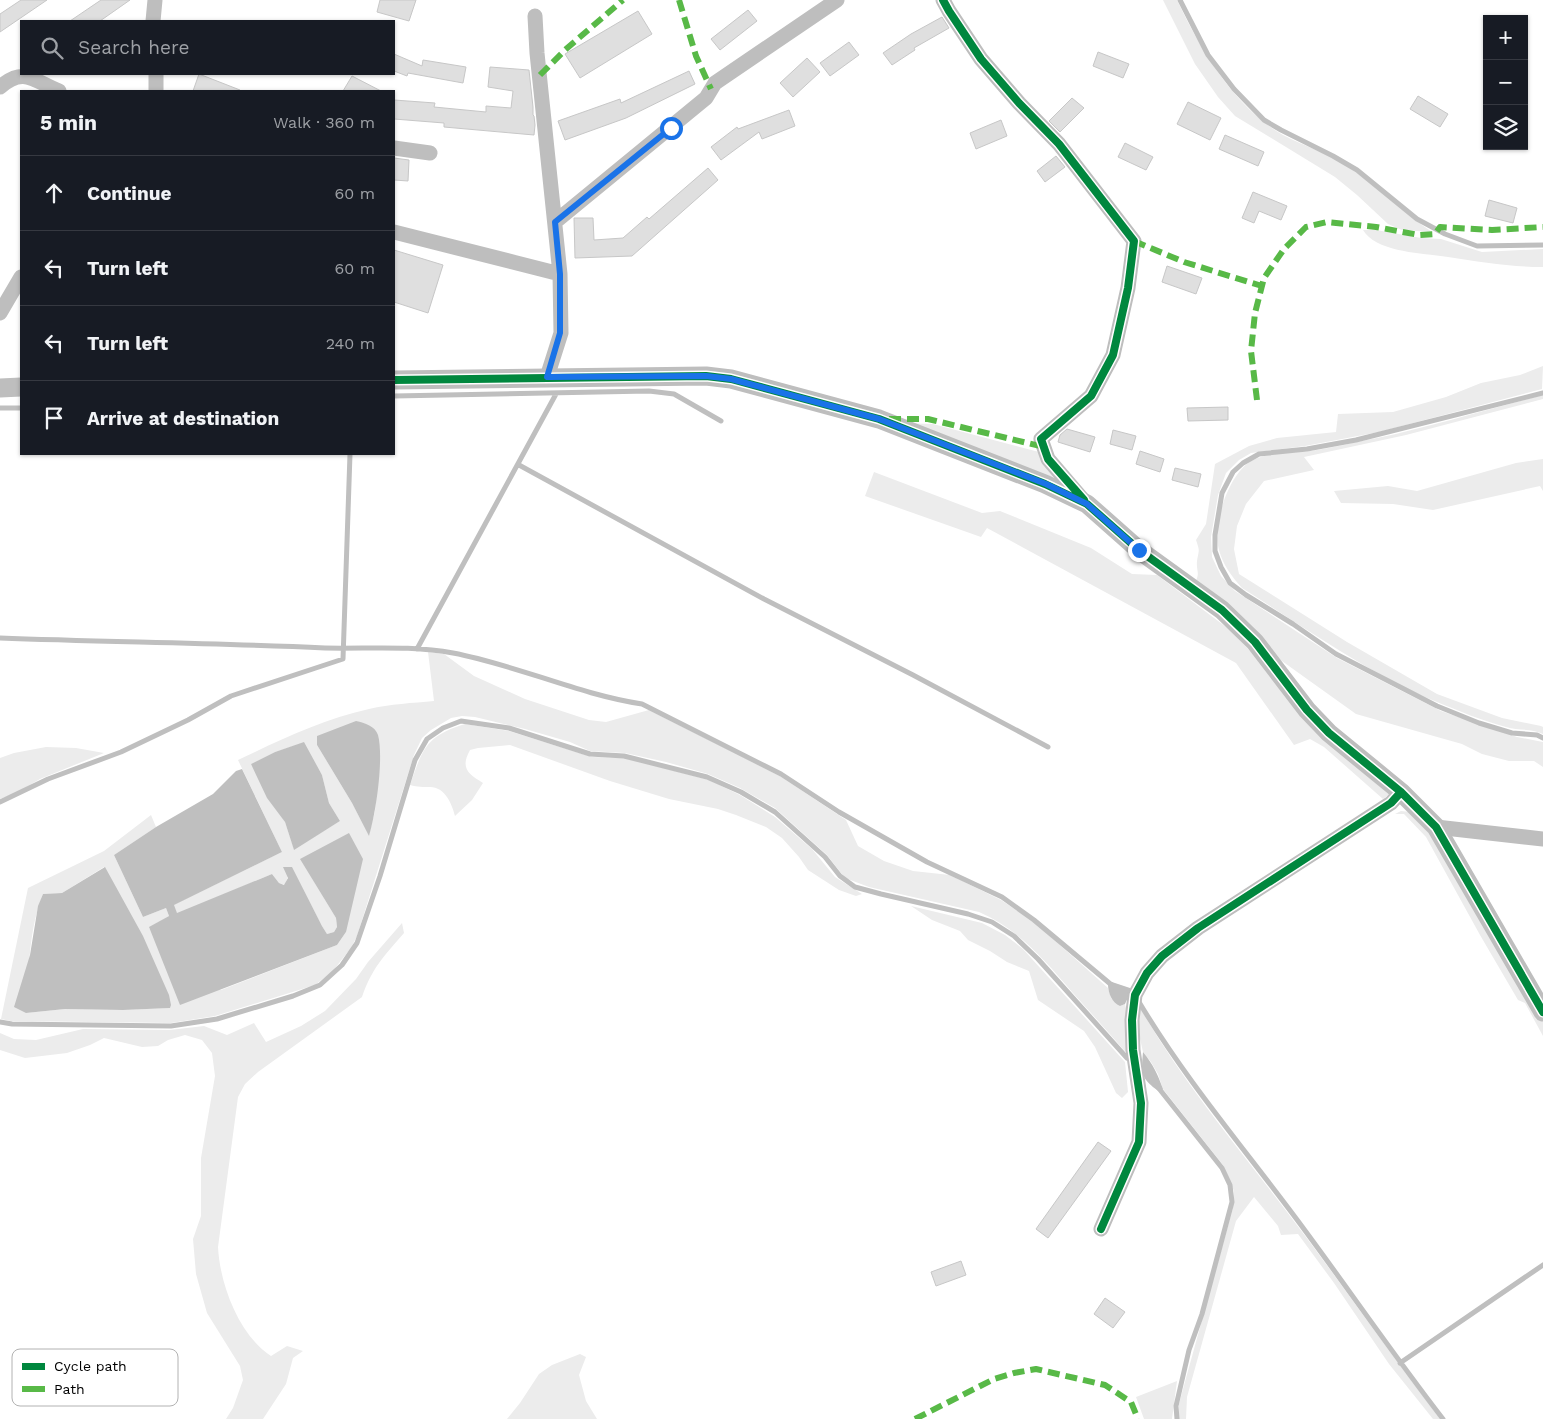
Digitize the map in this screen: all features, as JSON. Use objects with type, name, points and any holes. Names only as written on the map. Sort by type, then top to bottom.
[{"type":"street","points":[[153,20],[156,0]]},
{"type":"street","points":[[555,222],[706,98],[715,83],[837,0]]},
{"type":"street","points":[[943,0],[982,59],[1019,103],[1059,144],[1134,241],[1128,288],[1113,355],[1091,396],[1041,439],[1048,459],[1087,504],[1139,550],[1222,610],[1255,642],[1312,716],[1329,733],[1402,792],[1436,827],[1543,1012]]},
{"type":"street","points":[[535,16],[560,274],[560,333],[547,377]]},
{"type":"street","points":[[0,87],[10,78],[22,75],[57,90]]},
{"type":"street","points":[[156,75],[156,90]]},
{"type":"street","points":[[395,148],[430,153]]},
{"type":"street","points":[[395,232],[560,274]]},
{"type":"street","points":[[0,313],[20,278]]},
{"type":"street","points":[[395,380],[706,376],[731,379],[879,419],[1046,484],[1087,504]]},
{"type":"street","points":[[0,388],[20,388]]},
{"type":"street","points":[[1101,1228],[1139,1142],[1141,1103],[1133,1050],[1132,1020],[1135,995],[1147,973],[1162,956],[1198,928],[1391,804],[1402,792]]},
{"type":"street","points":[[1436,827],[1543,839]]},
{"type":"shaded area","points":[[1163,0],[1177,0],[1208,57],[1234,93],[1249,109],[1283,135],[1348,167],[1370,182],[1432,232],[1402,230],[1388,224],[1335,177],[1235,116],[1218,97],[1195,64]]},
{"type":"shaded area","points":[[1363,230],[1441,239],[1482,252],[1543,249],[1543,267],[1495,264],[1402,251],[1379,243],[1370,238]]},
{"type":"shaded area","points":[[1543,366],[1542,389],[1379,432],[1305,446],[1251,453],[1239,460],[1226,473],[1218,495],[1211,537],[1212,557],[1221,576],[1235,591],[1337,658],[1441,711],[1517,737],[1543,742],[1543,767],[1534,761],[1509,761],[1482,754],[1462,744],[1356,714],[1265,649],[1194,585],[1198,575],[1197,561],[1199,550],[1196,540],[1206,524],[1215,464],[1249,446],[1277,438],[1336,432],[1338,414],[1393,412],[1446,397],[1481,383],[1520,375]]},
{"type":"shaded area","points":[[1543,395],[1543,399],[1406,435],[1304,457],[1314,470],[1264,481],[1246,504],[1237,526],[1234,549],[1239,574],[1347,642],[1437,694],[1502,718],[1541,726],[1543,727],[1543,734],[1497,725],[1480,719],[1412,691],[1387,678],[1337,649],[1242,588],[1225,566],[1217,540],[1220,515],[1235,477],[1251,461],[1272,454],[1319,450],[1398,433]]},
{"type":"shaded area","points":[[898,423],[933,424],[1039,452],[1076,496]]},
{"type":"shaded area","points":[[1543,459],[1543,491],[1540,486],[1433,510],[1393,504],[1341,503],[1334,491],[1388,486],[1417,491],[1516,463]]},
{"type":"shaded area","points":[[874,472],[982,513],[1000,511],[1091,548],[1132,574],[1157,575],[1230,630],[1392,792],[1383,799],[1324,747],[1310,739],[1294,745],[1236,663],[987,528],[981,537],[865,496]]},
{"type":"shaded area","points":[[428,652],[444,654],[474,676],[525,699],[589,720],[606,722],[649,710],[780,776],[846,820],[858,846],[884,861],[913,871],[950,875],[1001,900],[1034,922],[1108,988],[1111,998],[1120,1006],[1125,1004],[1129,1056],[1052,968],[1030,946],[1006,927],[979,912],[869,887],[845,878],[827,855],[775,808],[740,788],[708,774],[666,762],[625,753],[590,751],[570,742],[525,729],[475,717],[462,716],[451,718],[422,738],[414,755],[357,936],[351,948],[332,972],[315,985],[215,1016],[171,1023],[11,1021],[1,1019],[28,888],[104,851],[151,815],[156,827],[114,855],[143,917],[166,908],[169,916],[149,928],[221,990],[337,945],[346,932],[301,860],[336,918],[337,927],[334,932],[327,934],[291,867],[285,885],[279,883],[272,874],[177,914],[173,905],[282,852],[238,760],[335,718],[385,706],[434,701]],"holes":[[[303,743],[322,775],[329,803],[340,821],[294,849],[285,822],[251,764],[275,752]],[[317,745],[380,757],[375,811],[369,835]],[[104,867],[170,1008],[123,1010],[65,1009],[26,1013],[30,953],[38,908],[43,894],[62,893]]]},
{"type":"shaded area","points":[[356,721],[375,729],[380,745],[378,786],[369,836],[352,803],[317,745],[317,736]]},
{"type":"shaded area","points":[[465,724],[509,731],[592,757],[625,758],[709,780],[740,795],[775,817],[812,849],[835,877],[862,894],[856,896],[839,890],[808,870],[782,838],[766,827],[718,809],[669,799],[610,781],[510,745],[470,750],[466,761],[467,770],[473,777],[483,783],[472,800],[455,816],[450,802],[440,790],[410,785],[428,745],[442,733]]},
{"type":"shaded area","points":[[304,742],[322,775],[329,803],[340,821],[294,850],[285,822],[267,798],[251,764],[275,752]]},
{"type":"shaded area","points":[[46,747],[76,748],[104,753],[40,779],[18,792],[0,799],[0,758],[14,753]]},
{"type":"shaded area","points":[[242,769],[282,852],[174,905],[177,913],[272,874],[279,883],[284,885],[288,878],[283,867],[292,867],[327,934],[334,932],[337,927],[336,918],[300,859],[349,833],[363,859],[346,932],[337,945],[180,1005],[149,927],[169,916],[166,908],[143,917],[114,855],[156,827],[213,794],[236,771]]},
{"type":"shaded area","points":[[1401,811],[1410,812],[1426,824],[1543,1022],[1543,1036],[1525,1003],[1518,1000],[1426,837],[1404,814],[1395,814]]},
{"type":"shaded area","points":[[105,867],[143,936],[169,995],[170,1008],[123,1010],[65,1009],[26,1013],[14,1007],[30,955],[38,906],[43,894],[62,893]]},
{"type":"shaded area","points":[[911,906],[982,923],[1005,935],[1023,949],[1125,1062],[1128,1092],[1122,1098],[1116,1093],[1095,1047],[1084,1031],[1038,1000],[1029,971],[1007,962],[968,940],[960,931],[932,920]]},
{"type":"shaded area","points":[[402,923],[404,933],[374,970],[362,997],[258,1072],[245,1084],[238,1097],[218,1247],[227,1293],[233,1308],[250,1335],[271,1356],[287,1346],[303,1351],[293,1358],[286,1384],[263,1419],[226,1419],[233,1408],[243,1380],[240,1366],[207,1313],[196,1274],[193,1239],[201,1216],[201,1158],[215,1076],[212,1053],[202,1040],[185,1035],[168,1040],[158,1046],[142,1047],[104,1038],[67,1053],[25,1058],[0,1050],[0,1033],[14,1039],[36,1040],[83,1029],[170,1030],[204,1026],[227,1035],[254,1023],[266,1042],[301,1026],[325,1011],[356,979],[368,962]]},
{"type":"shaded area","points":[[1112,982],[1130,988],[1125,1004],[1120,1006],[1111,997],[1108,984]]},
{"type":"shaded area","points":[[1139,1006],[1191,1086],[1440,1419],[1433,1419],[1389,1364],[1298,1234],[1281,1235],[1278,1226],[1254,1197],[1236,1221],[1187,1397],[1186,1419],[1179,1419],[1179,1404],[1233,1208],[1234,1191],[1223,1165],[1163,1089],[1158,1074],[1143,1052],[1139,1034]]},
{"type":"shaded area","points":[[1143,1052],[1159,1079],[1163,1089],[1160,1092],[1149,1083],[1142,1071]]},
{"type":"shaded area","points":[[580,1354],[586,1357],[579,1375],[586,1401],[597,1419],[507,1419],[539,1374],[552,1365]]},
{"type":"shaded area","points":[[1177,1381],[1172,1419],[1144,1419],[1136,1397]]},
{"type":"building","points":[[21,0],[47,0],[0,32],[0,14]]},
{"type":"building","points":[[101,0],[130,0],[101,20],[71,20]]},
{"type":"building","points":[[380,0],[416,0],[409,21],[377,12]]},
{"type":"building","points":[[748,10],[757,21],[720,50],[711,39]]},
{"type":"building","points":[[638,11],[652,34],[580,78],[565,54]]},
{"type":"building","points":[[942,17],[949,28],[914,48],[915,50],[892,65],[883,53],[911,34]]},
{"type":"building","points":[[849,42],[859,55],[830,76],[820,63]]},
{"type":"building","points":[[1098,52],[1129,64],[1123,78],[1093,66]]},
{"type":"building","points":[[395,54],[422,66],[423,60],[466,67],[463,83],[408,73],[407,76],[395,71]]},
{"type":"building","points":[[807,58],[820,72],[793,97],[780,83]]},
{"type":"building","points":[[490,67],[529,70],[535,125],[534,135],[444,127],[444,123],[395,119],[395,100],[435,103],[434,107],[486,112],[486,106],[511,108],[513,91],[488,87]]},
{"type":"building","points":[[689,71],[695,84],[626,118],[565,140],[558,121],[620,99],[621,103]]},
{"type":"building","points":[[199,75],[202,75],[240,90],[193,90]]},
{"type":"building","points":[[352,76],[379,90],[344,90]]},
{"type":"building","points":[[1418,96],[1448,114],[1440,127],[1410,109]]},
{"type":"building","points":[[1072,98],[1084,108],[1060,132],[1049,121]]},
{"type":"building","points":[[1188,102],[1221,118],[1210,140],[1177,124]]},
{"type":"building","points":[[789,110],[795,126],[762,139],[759,132],[721,160],[711,147],[737,127],[738,129]]},
{"type":"building","points":[[1001,120],[1007,136],[976,149],[970,133]]},
{"type":"building","points":[[1225,135],[1264,152],[1258,166],[1219,149]]},
{"type":"building","points":[[1125,143],[1153,157],[1146,170],[1118,157]]},
{"type":"building","points":[[1056,156],[1065,167],[1045,182],[1037,171]]},
{"type":"building","points":[[395,158],[409,160],[408,181],[395,180]]},
{"type":"building","points":[[708,168],[718,180],[632,256],[575,258],[574,218],[593,218],[594,240],[623,238],[647,217],[649,219]]},
{"type":"building","points":[[1253,192],[1287,206],[1281,220],[1259,211],[1254,223],[1242,218]]},
{"type":"building","points":[[1489,200],[1517,208],[1513,223],[1485,216]]},
{"type":"building","points":[[395,250],[443,265],[428,313],[395,302]]},
{"type":"building","points":[[1167,266],[1202,278],[1196,294],[1162,282]]},
{"type":"building","points":[[1228,407],[1228,420],[1188,421],[1187,408]]},
{"type":"building","points":[[1067,429],[1095,437],[1090,452],[1058,442],[1060,435]]},
{"type":"building","points":[[1113,430],[1136,436],[1132,450],[1110,444]]},
{"type":"building","points":[[1140,451],[1164,459],[1160,472],[1136,464]]},
{"type":"building","points":[[1175,468],[1201,474],[1198,487],[1172,480]]},
{"type":"building","points":[[1098,1142],[1111,1151],[1048,1238],[1036,1229]]},
{"type":"building","points":[[961,1261],[966,1275],[936,1286],[931,1272]]},
{"type":"building","points":[[1105,1298],[1125,1312],[1113,1328],[1094,1314]]},
{"type":"waterway","points":[[1180,0],[1208,55],[1234,89],[1264,120],[1357,170],[1417,219],[1445,234],[1477,246],[1543,245]]},
{"type":"waterway","points":[[395,396],[649,391],[674,394],[721,421]]},
{"type":"waterway","points":[[1543,393],[1356,440],[1307,449],[1259,454],[1243,463],[1233,472],[1222,493],[1215,535],[1215,551],[1230,583],[1336,654],[1437,706],[1479,723],[1512,733],[1537,735],[1543,738]]},
{"type":"waterway","points":[[417,649],[556,394]]},
{"type":"waterway","points":[[0,408],[20,408]]},
{"type":"waterway","points":[[0,802],[48,779],[121,752],[188,720],[231,696],[343,659],[350,455]]},
{"type":"waterway","points":[[519,465],[764,599],[1048,747]]},
{"type":"waterway","points":[[0,638],[325,648],[405,648],[437,651],[477,658],[594,694],[642,704],[781,774],[839,812],[927,862],[1002,897],[1034,920],[1114,987]]},
{"type":"waterway","points":[[0,1022],[12,1024],[171,1026],[217,1019],[293,996],[320,985],[342,965],[357,943],[380,876],[415,760],[427,739],[443,728],[461,721],[509,728],[590,754],[624,756],[707,777],[741,792],[775,812],[825,857],[840,876],[855,887],[968,914],[992,922],[1014,936],[1038,959],[1127,1058]]},
{"type":"waterway","points":[[1139,1002],[1175,1058],[1214,1112],[1295,1217],[1443,1419]]},
{"type":"waterway","points":[[1157,1086],[1222,1168],[1230,1185],[1232,1202],[1202,1314],[1189,1350],[1176,1406],[1177,1419]]},
{"type":"waterway","points":[[1400,1363],[1543,1265]]},
{"type":"marked path","points":[[540,75],[565,50],[623,0]]},
{"type":"marked path","points":[[679,0],[696,56],[711,89]]},
{"type":"marked path","points":[[1257,400],[1251,351],[1255,313],[1264,278],[1284,249],[1306,227],[1327,222],[1376,227],[1419,235],[1435,234],[1440,227],[1492,230],[1543,227]]},
{"type":"marked path","points":[[1134,241],[1184,262],[1262,286]]},
{"type":"marked path","points":[[889,419],[928,419],[1044,447]]},
{"type":"marked path","points":[[915,1419],[994,1379],[1036,1369],[1105,1385],[1131,1402],[1138,1419]]},
{"type":"cycle path","points":[[943,0],[981,59],[1019,103],[1059,144],[1134,241],[1128,288],[1113,355],[1091,396],[1041,439],[1048,459],[1084,500]]},
{"type":"cycle path","points":[[395,380],[706,376],[731,379],[879,419],[1045,484],[1087,504],[1139,550],[1222,610],[1255,642],[1307,710],[1329,733],[1401,792],[1436,827],[1543,1012]]},
{"type":"cycle path","points":[[1101,1229],[1139,1142],[1141,1103],[1133,1050],[1132,1020],[1135,995],[1147,973],[1162,956],[1198,928],[1391,803],[1401,792]]},
{"type":"route","points":[[671,128],[555,222],[560,274],[560,333],[547,377],[706,376],[731,379],[879,419],[1046,484],[1087,504],[1139,550]]}]
